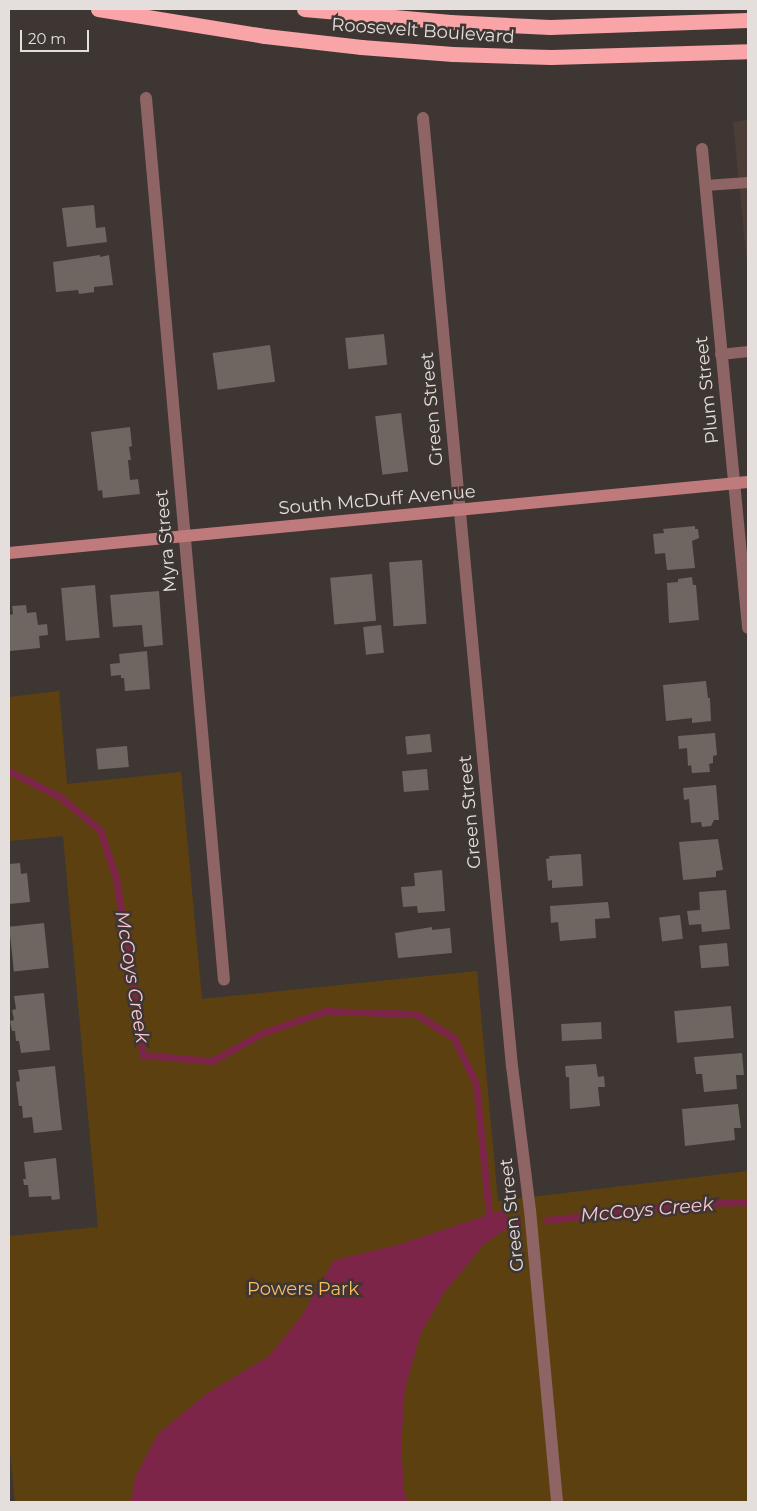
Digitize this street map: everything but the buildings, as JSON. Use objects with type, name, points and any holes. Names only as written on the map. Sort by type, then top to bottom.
[{"type":"highway","name":"Roosevelt Boulevard","points":[[98,9],[266,36],[361,47],[453,54],[551,57],[748,50]]},
{"type":"highway","name":"Roosevelt Boulevard","points":[[304,9],[441,22],[550,27],[748,20]]},
{"type":"main road","name":"South McDuff Avenue","points":[[9,553],[748,482]]},
{"type":"street","name":"Myra Street","points":[[146,98],[183,536],[224,980]]},
{"type":"street","name":"Green Street","points":[[423,118],[512,1066],[530,1210],[557,1502]]},
{"type":"street","name":"Plum Street","points":[[702,149],[720,354],[748,628]]},
{"type":"lane","points":[[705,185],[748,182]]},
{"type":"lane","points":[[720,354],[748,351]]},
{"type":"shaded area","points":[[748,120],[748,274],[733,122]]},
{"type":"shaded area","points":[[503,1210],[512,1225],[484,1244],[444,1293],[421,1333],[405,1388],[401,1447],[404,1490],[408,1502],[131,1502],[135,1477],[158,1434],[206,1394],[269,1356],[302,1315],[334,1260],[397,1245]]},
{"type":"green space","name":"Powers Park","points":[[59,691],[67,784],[181,772],[202,999],[477,971],[498,1201],[748,1171],[748,1502],[15,1502],[9,1440],[9,1236],[98,1227],[63,836],[9,841],[9,697]]},
{"type":"waterway","name":"McCoys Creek","points":[[9,771],[60,797],[100,830],[116,878],[143,1055],[212,1061],[262,1033],[326,1011],[416,1014],[454,1038],[476,1084],[489,1214],[501,1220],[518,1221]]},
{"type":"waterway","name":"McCoys Creek","points":[[547,1220],[705,1203],[748,1202]]}]
